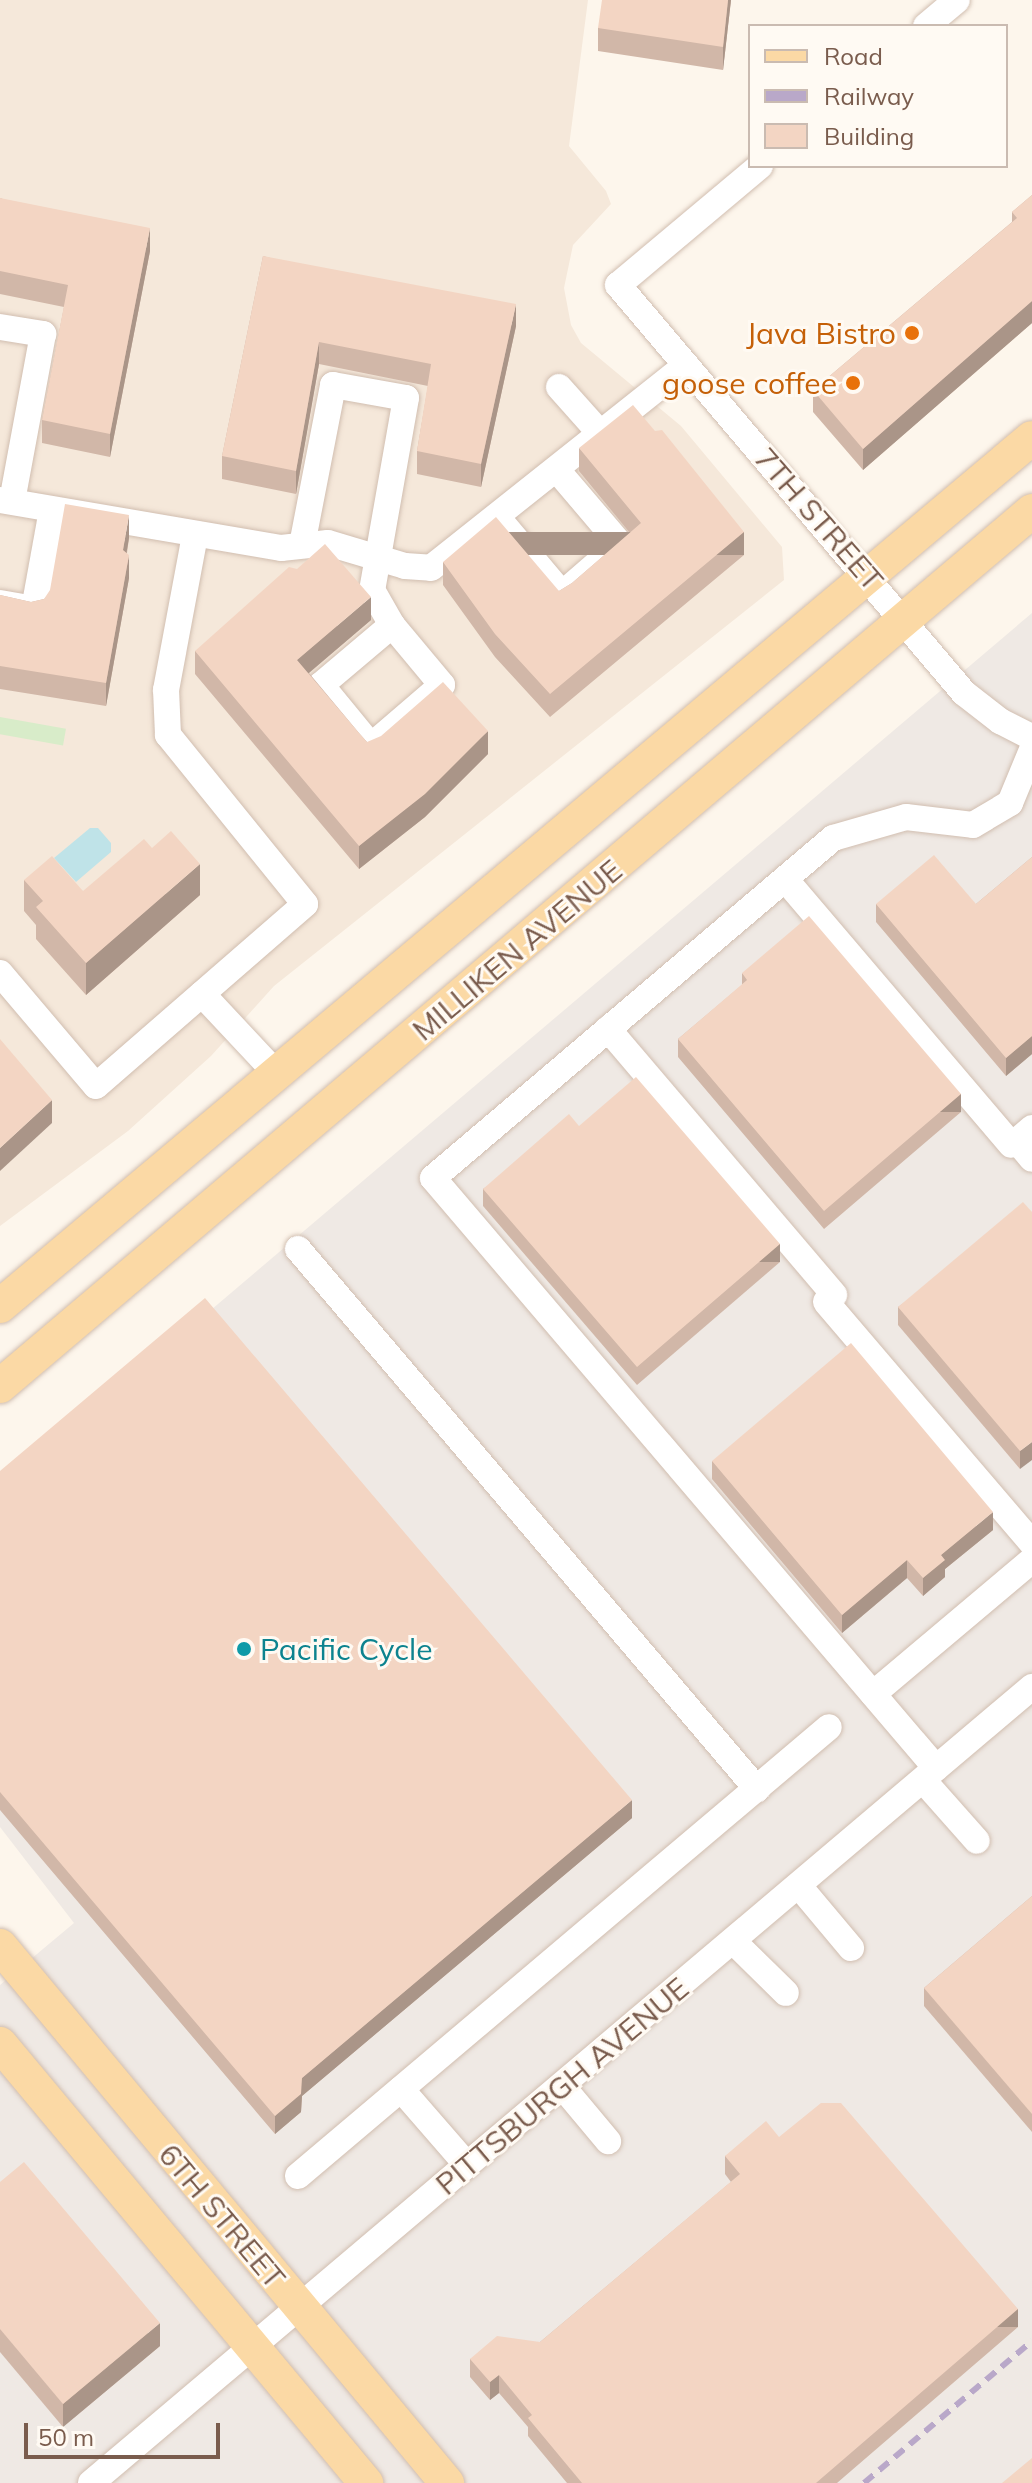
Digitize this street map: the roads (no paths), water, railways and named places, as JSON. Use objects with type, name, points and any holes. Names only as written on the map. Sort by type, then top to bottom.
[{"type":"main road","name":"MILLIKEN AVENUE","points":[[0,1306],[1032,438]]},
{"type":"main road","name":"MILLIKEN AVENUE","points":[[0,1386],[1032,511]]},
{"type":"main road","name":"6TH STREET","points":[[0,1946],[298,2309],[447,2483]]},
{"type":"main road","name":"6TH STREET","points":[[0,2044],[251,2349],[366,2483]]},
{"type":"street","points":[[928,24],[957,0]]},
{"type":"street","name":"7TH STREET","points":[[758,168],[618,285],[905,618],[964,693],[1000,721],[1032,737]]},
{"type":"street","points":[[0,327],[43,334],[6,500],[281,548],[328,543],[405,566],[431,568],[498,518],[686,365]]},
{"type":"street","points":[[302,545],[333,385],[406,398],[372,590],[392,625],[442,685],[371,746],[321,685],[392,625]]},
{"type":"street","points":[[559,387],[600,433]]},
{"type":"street","points":[[498,518],[562,594],[620,544],[557,470]]},
{"type":"street","points":[[0,603],[34,609],[52,510]]},
{"type":"street","points":[[0,973],[96,1086],[305,904],[168,735],[166,690],[195,535]]},
{"type":"street","points":[[977,1841],[873,1694],[433,1178],[833,838],[906,817],[973,825],[1010,803],[1032,750]]},
{"type":"street","points":[[785,879],[1022,1152]]},
{"type":"street","points":[[202,994],[275,1072]]},
{"type":"street","points":[[608,1029],[1032,1543]]},
{"type":"street","points":[[1022,1152],[1017,1141],[1032,1128]]},
{"type":"street","points":[[298,1249],[757,1789]]},
{"type":"street","points":[[873,1694],[1032,1560]]},
{"type":"street","name":"PITTSBURGH AVENUE","points":[[91,2483],[1032,1687]]},
{"type":"street","points":[[298,2176],[829,1727]]},
{"type":"street","points":[[799,1886],[851,1948]]},
{"type":"street","points":[[733,1941],[786,1993]]},
{"type":"street","points":[[562,2086],[608,2141]]},
{"type":"street","points":[[401,2089],[467,2165]]},
{"type":"water","points":[[90,828],[98,828],[111,843],[111,852],[76,882],[54,858]]},
{"type":"railway","points":[[864,2483],[1032,2341]]},
{"type":"place","name":"Java Bistro","points":[[912,333]]},
{"type":"place","name":"goose coffee","points":[[853,383]]},
{"type":"place","name":"Pacific Cycle","points":[[244,1649]]}]
